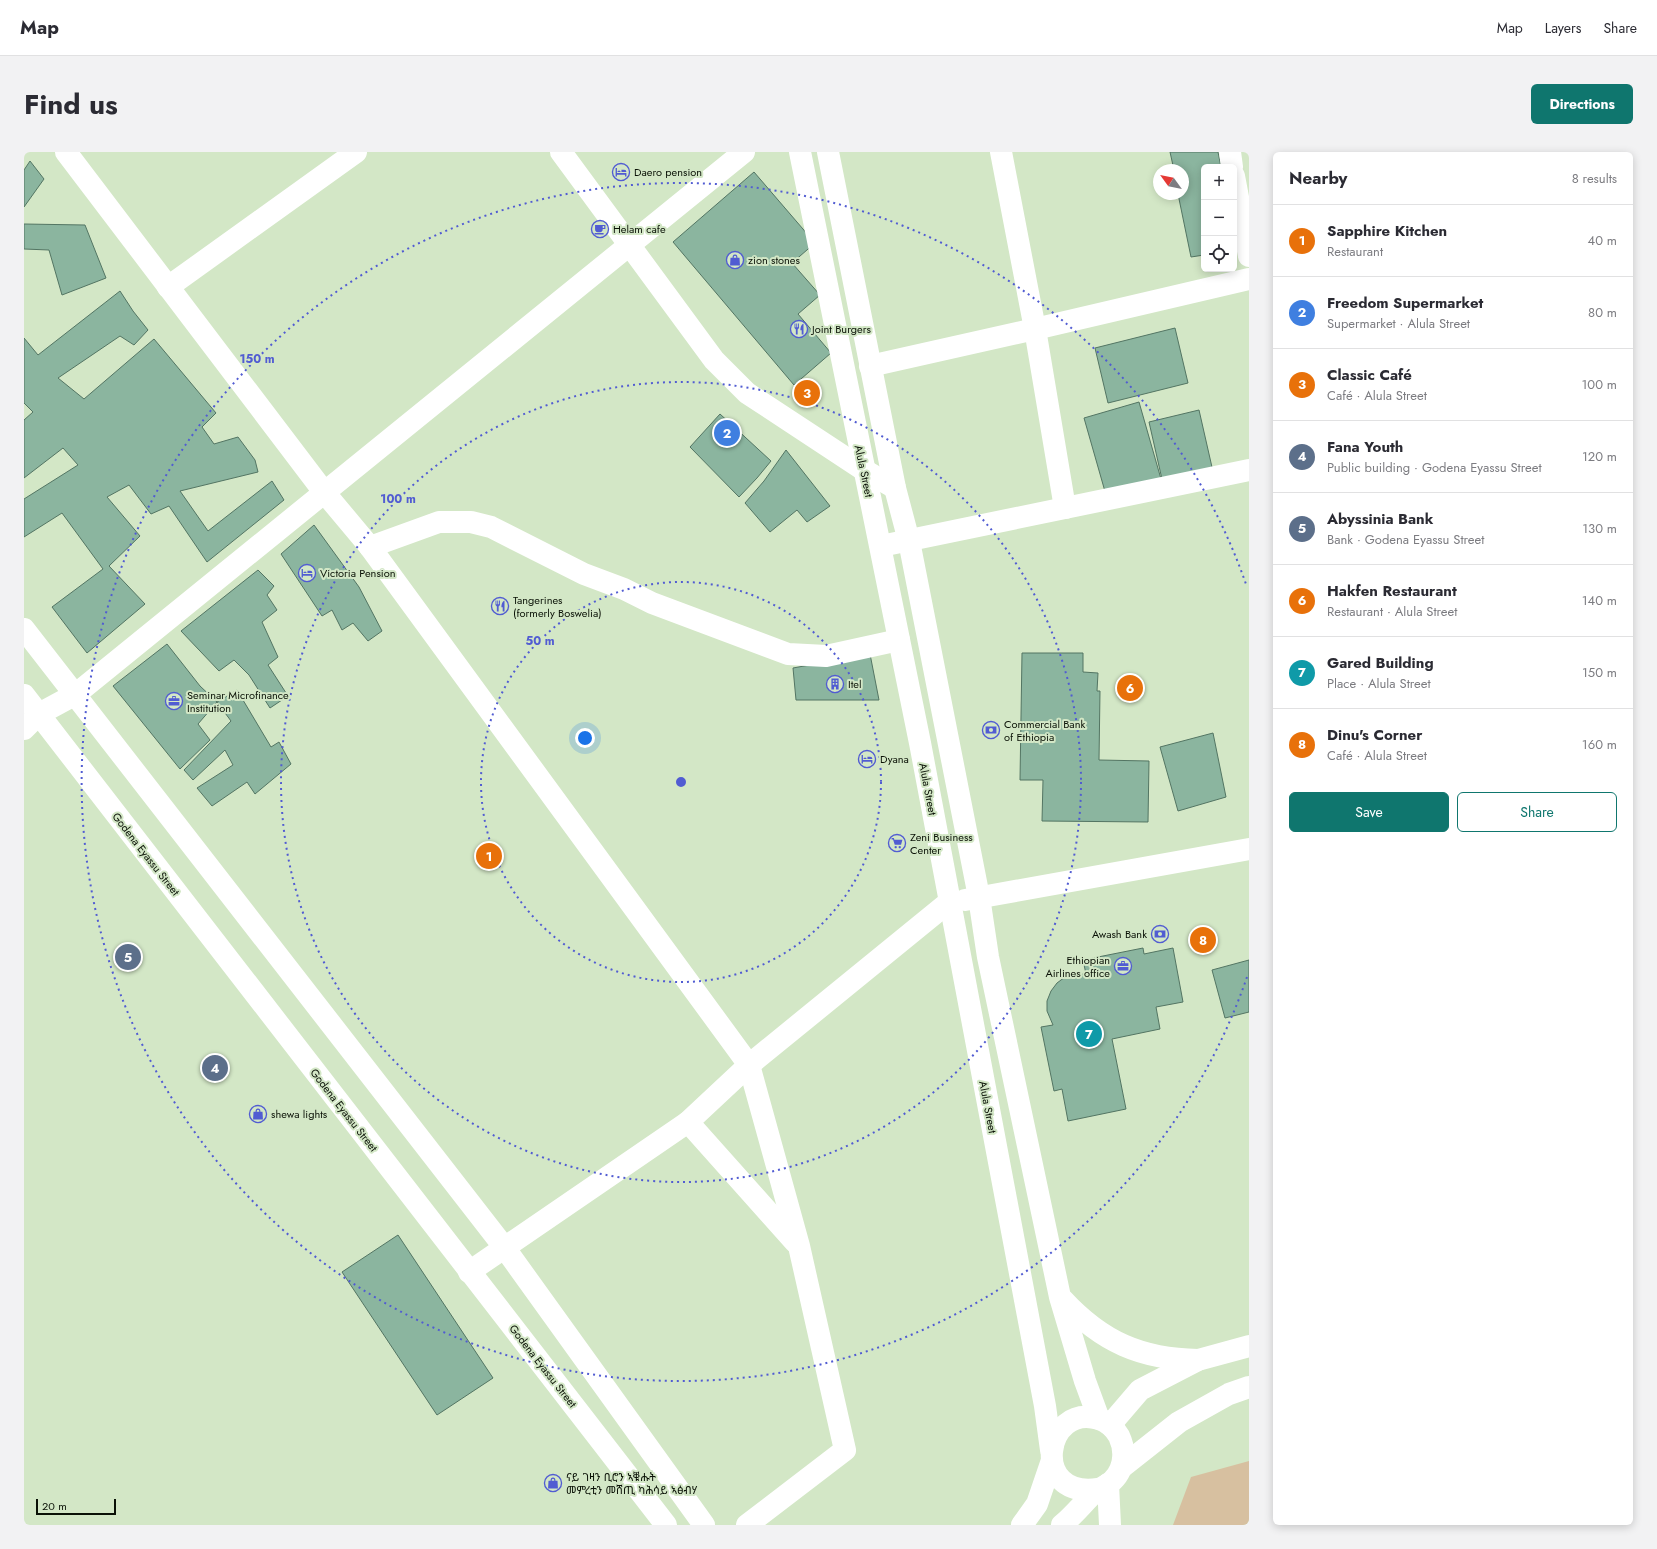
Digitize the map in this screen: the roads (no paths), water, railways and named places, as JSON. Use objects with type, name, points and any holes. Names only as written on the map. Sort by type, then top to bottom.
[{"type":"street","points":[[66,152],[324,492],[370,547],[749,1066],[799,1246],[845,1450],[747,1525]]},
{"type":"street","points":[[168,286],[356,152]]},
{"type":"street","points":[[561,152],[714,360],[742,388],[788,421],[895,488]]},
{"type":"street","points":[[31,721],[76,694],[744,152]]},
{"type":"street","name":"Alula Street","points":[[800,152],[864,470],[881,546],[1044,1398],[1051,1457]]},
{"type":"street","points":[[828,152],[895,488],[909,540],[988,957],[1060,1297],[1085,1381],[1104,1422],[1117,1433],[1123,1444],[1124,1455],[1122,1467]]},
{"type":"street","points":[[1001,152],[1035,329],[1065,508]]},
{"type":"street","points":[[1230,152],[1232,164]]},
{"type":"street","points":[[1237,192],[1249,256]]},
{"type":"street","points":[[870,366],[1249,279]]},
{"type":"street","points":[[881,546],[1249,470]]},
{"type":"street","points":[[370,547],[439,522],[471,522],[491,527],[584,574],[624,589],[652,603],[788,654],[826,656],[899,640]]},
{"type":"street","points":[[24,629],[504,1247],[704,1525]]},
{"type":"street","name":"Godena Eyassu Street","points":[[24,695],[31,721],[469,1272],[666,1525]]},
{"type":"street","points":[[469,1272],[688,1122],[749,1066],[949,902],[1249,849]]},
{"type":"street","points":[[688,1122],[799,1246]]},
{"type":"street","points":[[1060,1297],[1089,1325],[1119,1343],[1154,1356],[1176,1360],[1198,1360]]},
{"type":"street","points":[[1104,1422],[1140,1390],[1198,1360],[1249,1346]]},
{"type":"street","points":[[1062,1525],[1116,1477],[1122,1467],[1179,1422],[1228,1394],[1249,1387]]},
{"type":"street","points":[[1022,1525],[1037,1504],[1051,1457],[1054,1438],[1062,1427],[1073,1420],[1085,1417],[1104,1422]]},
{"type":"street","points":[[1051,1457],[1056,1474],[1065,1483],[1075,1489],[1087,1491],[1103,1487]]},
{"type":"street","points":[[1103,1487],[1110,1525]]},
{"type":"place","name":"Daero pension","points":[[621,172]]},
{"type":"place","name":"Helam cafe","points":[[600,229]]},
{"type":"place","name":"zion stones","points":[[735,260]]},
{"type":"place","name":"Joint Burgers","points":[[799,329]]},
{"type":"place","name":"Classic Café","points":[[807,393]]},
{"type":"place","name":"Freedom Supermarket","points":[[727,433]]},
{"type":"place","name":"Victoria Pension","points":[[307,573]]},
{"type":"place","name":"Tangerines (formerly Boswelia)","points":[[500,606]]},
{"type":"place","name":"Itel","points":[[835,684]]},
{"type":"place","name":"Hakfen Restaurant","points":[[1130,688]]},
{"type":"place","name":"Seminar Microfinance Institution","points":[[174,701]]},
{"type":"place","name":"Commercial Bank of Ethiopia","points":[[991,730]]},
{"type":"place","name":"Dyana","points":[[867,759]]},
{"type":"place","name":"Zeni Business Center","points":[[897,843]]},
{"type":"place","name":"Sapphire Kitchen","points":[[489,856]]},
{"type":"place","name":"Awash Bank","points":[[1160,934]]},
{"type":"place","name":"Dinu's Corner","points":[[1203,940]]},
{"type":"place","name":"Abyssinia Bank","points":[[128,957]]},
{"type":"place","name":"Ethiopian Airlines office","points":[[1123,966]]},
{"type":"place","name":"Gared Building","points":[[1089,1034]]},
{"type":"place","name":"Fana Youth","points":[[215,1068]]},
{"type":"place","name":"shewa lights","points":[[258,1114]]},
{"type":"place","name":"ናይ ገዛን ቢሮን ኣቑሑት መምረቲን መሸጢ ካሕሳይ ኣፅብሃ","points":[[553,1483]]}]
